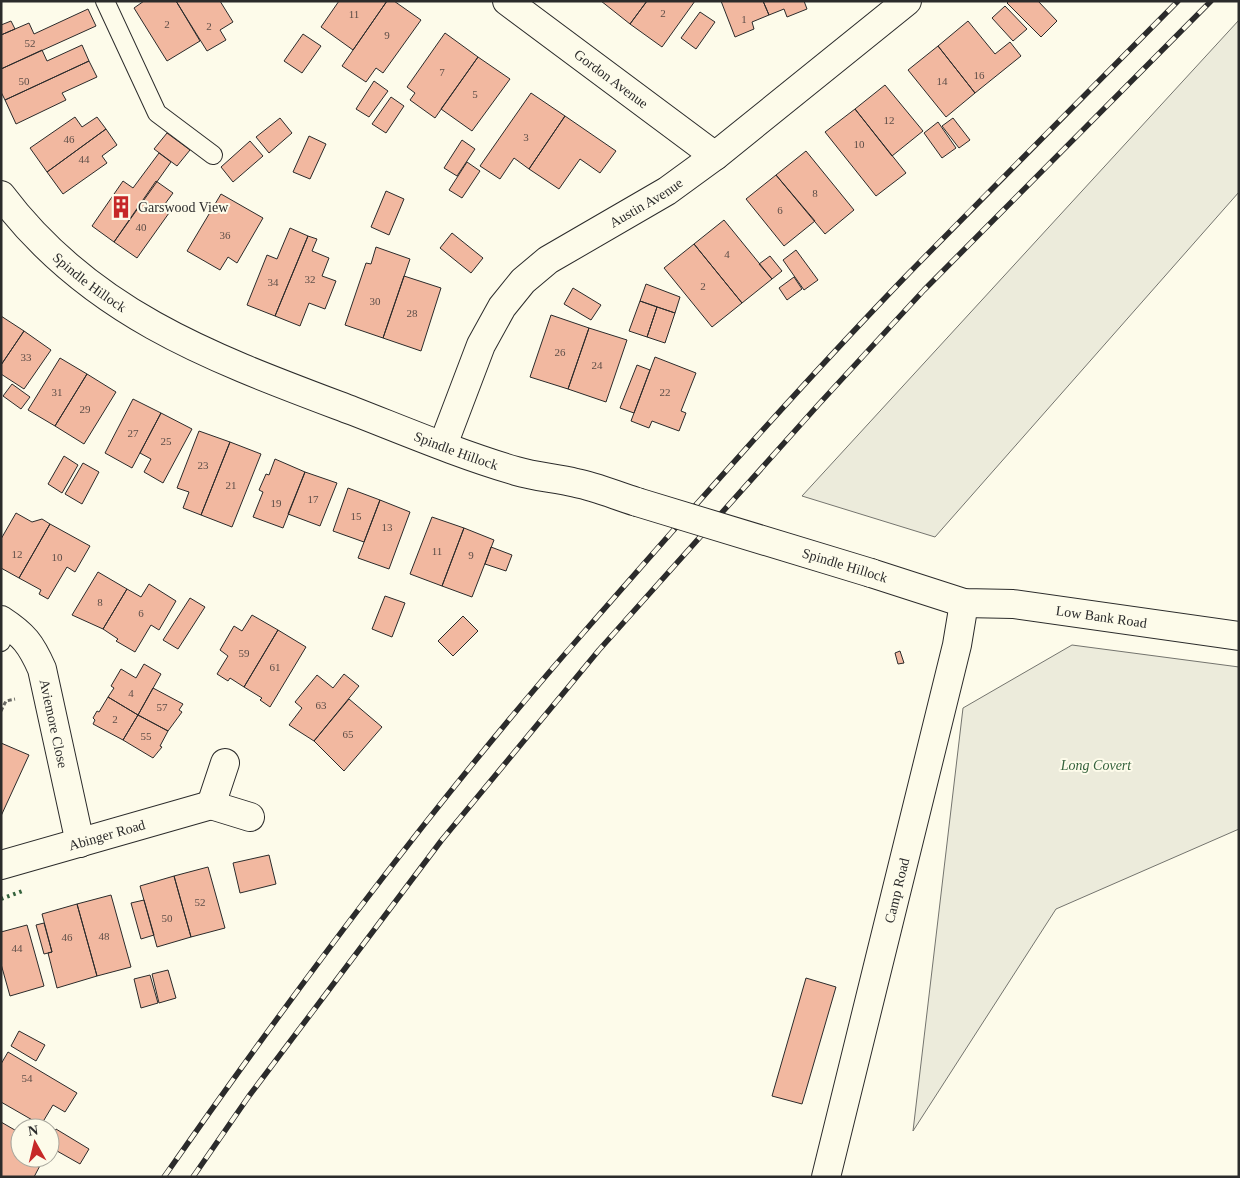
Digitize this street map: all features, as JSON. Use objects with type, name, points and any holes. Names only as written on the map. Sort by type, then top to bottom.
[{"type":"street","name":"Gordon Avenue","points":[[508,1],[715,156]]},
{"type":"street","name":"Austin Avenue","points":[[443,445],[481,345],[502,307],[523,281],[548,260],[667,190],[715,156],[907,1]]},
{"type":"street","name":"Spindle Hillock","points":[[1,196],[21,221],[56,257],[104,296],[165,333],[204,353],[518,472],[577,483],[964,603]]},
{"type":"street","name":"Low Bank Road","points":[[964,603],[1013,604],[1239,636]]},
{"type":"street","name":"Camp Road","points":[[826,1177],[957,645],[964,603]]},
{"type":"street","name":"Aviemore Close","points":[[4,629],[22,634],[32,646],[42,669],[80,843]]},
{"type":"street","points":[[225,763],[211,805],[250,817]]},
{"type":"street","name":"Abinger Road","points":[[1,865],[211,805]]},
{"type":"lane","points":[[105,1],[157,113],[213,155]]},
{"type":"green space","points":[[1239,20],[1239,192],[935,537],[802,496]]},
{"type":"green space","name":"Long Covert","points":[[1072,645],[1239,667],[1239,829],[1056,909],[913,1131],[963,708]]},
{"type":"building","points":[[144,1],[176,1],[200,41],[167,61],[134,8]]},
{"type":"building","points":[[176,1],[220,1],[233,22],[220,30],[226,40],[207,51]]},
{"type":"building","points":[[339,1],[387,1],[353,50],[321,27]]},
{"type":"building","points":[[387,1],[394,1],[421,20],[383,73],[376,68],[366,82],[342,66]]},
{"type":"building","points":[[601,1],[647,1],[630,24]]},
{"type":"building","points":[[647,1],[695,1],[662,47],[630,24]]},
{"type":"building","points":[[721,1],[763,1],[769,15],[752,22],[754,29],[735,37]]},
{"type":"building","points":[[763,1],[804,1],[807,9],[787,17],[784,9],[769,15]]},
{"type":"building","points":[[1009,1],[1038,1],[1057,21],[1041,37],[1007,3]]},
{"type":"building","points":[[1005,6],[1027,29],[1013,41],[992,18]]},
{"type":"building","points":[[88,9],[96,26],[1,69],[1,35],[29,23],[34,34]]},
{"type":"building","points":[[700,12],[715,22],[696,49],[681,38]]},
{"type":"building","points":[[11,21],[15,29],[1,35],[1,25]]},
{"type":"building","points":[[968,21],[995,54],[1010,42],[1021,56],[975,93],[938,46]]},
{"type":"building","points":[[445,33],[478,57],[435,118],[410,100],[415,93],[407,87]]},
{"type":"building","points":[[303,34],[321,46],[302,73],[284,61]]},
{"type":"building","points":[[82,45],[89,61],[5,100],[1,92],[1,69],[42,50],[47,61]]},
{"type":"building","points":[[938,46],[975,93],[946,117],[908,70]]},
{"type":"building","points":[[478,57],[510,79],[472,131],[441,109]]},
{"type":"building","points":[[89,61],[97,77],[62,93],[66,100],[16,124],[5,100]]},
{"type":"building","points":[[374,81],[388,91],[369,117],[356,109]]},
{"type":"building","points":[[885,85],[923,131],[892,156],[855,109]]},
{"type":"building","points":[[531,93],[565,116],[529,169],[514,158],[500,179],[480,166]]},
{"type":"building","points":[[391,97],[404,106],[386,133],[372,124]]},
{"type":"building","points":[[855,109],[906,173],[876,196],[825,132]]},
{"type":"building","points":[[565,116],[616,151],[600,173],[580,159],[559,189],[529,169]]},
{"type":"building","points":[[75,117],[82,127],[97,117],[106,129],[47,172],[30,148]]},
{"type":"building","points":[[280,118],[292,133],[269,153],[256,137]]},
{"type":"building","points":[[953,118],[970,140],[959,148],[942,126]]},
{"type":"building","points":[[938,122],[956,148],[942,158],[924,133]]},
{"type":"building","points":[[106,129],[117,145],[102,156],[107,163],[63,194],[47,172]]},
{"type":"building","points":[[167,133],[190,150],[177,166],[154,149]]},
{"type":"building","points":[[309,136],[326,144],[310,179],[293,172]]},
{"type":"building","points":[[462,140],[475,149],[457,176],[444,168]]},
{"type":"building","points":[[250,141],[263,156],[233,182],[221,167]]},
{"type":"building","points":[[806,151],[854,210],[825,234],[776,175]]},
{"type":"building","name":"Garswood View","points":[[159,153],[171,162],[114,242],[92,226],[123,181],[133,188]]},
{"type":"building","points":[[467,162],[480,171],[462,198],[449,190]]},
{"type":"building","points":[[776,175],[815,221],[784,246],[746,199]]},
{"type":"building","name":"Garswood View","points":[[156,181],[173,193],[162,208],[169,213],[137,258],[114,242]]},
{"type":"building","points":[[386,191],[404,199],[389,235],[371,227]]},
{"type":"building","points":[[221,194],[263,218],[237,263],[228,257],[220,270],[187,251]]},
{"type":"building","points":[[724,220],[772,279],[742,303],[694,244]]},
{"type":"building","points":[[290,228],[308,236],[275,316],[247,305],[267,255],[277,259]]},
{"type":"building","points":[[452,233],[483,258],[471,273],[440,248]]},
{"type":"building","points":[[308,236],[317,239],[312,251],[329,258],[322,276],[336,281],[325,309],[309,303],[300,326],[275,316]]},
{"type":"building","points":[[694,244],[742,303],[712,327],[664,268]]},
{"type":"building","points":[[376,247],[410,259],[383,338],[345,325],[366,263],[371,264]]},
{"type":"building","points":[[796,250],[818,280],[804,290],[783,260]]},
{"type":"building","points":[[770,256],[782,271],[772,279],[759,264]]},
{"type":"building","points":[[404,276],[441,288],[421,351],[383,338]]},
{"type":"building","points":[[794,277],[802,289],[787,300],[779,288]]},
{"type":"building","points":[[646,284],[680,297],[675,313],[640,301]]},
{"type":"building","points":[[573,288],[601,305],[591,320],[564,304]]},
{"type":"building","points":[[640,301],[657,307],[647,337],[629,331]]},
{"type":"building","points":[[657,307],[675,313],[665,343],[647,337]]},
{"type":"building","points":[[551,315],[589,328],[568,389],[530,377]]},
{"type":"building","points":[[1,316],[24,331],[1,365]]},
{"type":"building","points":[[589,328],[627,340],[606,402],[568,389]]},
{"type":"building","points":[[24,331],[51,350],[24,389],[1,374],[1,365]]},
{"type":"building","points":[[655,357],[696,373],[681,411],[686,413],[679,431],[652,421],[649,428],[631,421]]},
{"type":"building","points":[[60,358],[87,374],[55,426],[28,410]]},
{"type":"building","points":[[637,365],[650,370],[634,413],[620,408]]},
{"type":"building","points":[[87,374],[116,392],[84,444],[55,426]]},
{"type":"building","points":[[12,384],[30,397],[21,409],[3,396]]},
{"type":"building","points":[[133,399],[161,413],[132,468],[105,453]]},
{"type":"building","points":[[161,413],[192,429],[163,483],[144,472],[151,459],[140,453]]},
{"type":"building","points":[[199,431],[230,442],[201,515],[183,508],[189,492],[177,488]]},
{"type":"building","points":[[230,442],[261,454],[232,527],[201,515]]},
{"type":"building","points":[[64,456],[78,465],[62,493],[48,484]]},
{"type":"building","points":[[275,459],[305,472],[283,528],[253,517],[263,492],[259,490],[266,474],[269,475]]},
{"type":"building","points":[[83,463],[99,472],[82,504],[65,494]]},
{"type":"building","points":[[305,472],[337,483],[320,526],[288,514]]},
{"type":"building","points":[[348,488],[380,500],[364,542],[333,531]]},
{"type":"building","points":[[380,500],[410,512],[389,569],[358,558]]},
{"type":"building","points":[[16,513],[32,522],[42,519],[50,524],[19,578],[1,568],[1,539]]},
{"type":"building","points":[[432,517],[464,528],[442,586],[410,574]]},
{"type":"building","points":[[50,524],[90,546],[75,572],[67,567],[48,599],[39,594],[41,590],[19,578]]},
{"type":"building","points":[[464,528],[494,540],[472,597],[442,586]]},
{"type":"building","points":[[491,547],[512,555],[506,571],[485,564]]},
{"type":"building","points":[[98,572],[127,589],[103,629],[72,615]]},
{"type":"building","points":[[149,584],[176,601],[159,630],[151,625],[135,652],[116,641],[118,639],[103,629],[127,589],[141,597]]},
{"type":"building","points":[[385,596],[405,603],[392,637],[372,629]]},
{"type":"building","points":[[190,598],[205,607],[178,649],[163,640]]},
{"type":"building","points":[[252,615],[278,630],[244,687],[230,678],[228,681],[217,674],[228,656],[220,650],[234,626],[242,631]]},
{"type":"building","points":[[463,616],[478,631],[453,656],[438,641]]},
{"type":"building","points":[[278,630],[306,647],[270,707],[260,700],[262,698],[244,687]]},
{"type":"building","points":[[900,651],[904,663],[898,664],[895,653]]},
{"type":"building","points":[[144,664],[161,674],[138,715],[108,697],[114,688],[111,686],[121,669],[136,678]]},
{"type":"building","points":[[344,674],[359,686],[314,741],[289,725],[302,708],[295,702],[317,675],[333,688]]},
{"type":"building","points":[[153,688],[183,704],[179,710],[182,712],[168,731],[138,715]]},
{"type":"building","points":[[108,697],[138,715],[123,740],[93,724],[95,720],[93,718]]},
{"type":"building","points":[[349,699],[382,727],[344,771],[314,741]]},
{"type":"building","points":[[138,715],[168,731],[160,746],[162,747],[153,758],[123,740]]},
{"type":"building","points":[[1,743],[29,755],[1,816]]},
{"type":"building","points":[[269,855],[276,884],[240,893],[233,863]]},
{"type":"building","points":[[208,867],[225,928],[191,937],[174,876]]},
{"type":"building","points":[[174,876],[191,937],[157,947],[140,886]]},
{"type":"building","points":[[111,895],[131,967],[97,976],[77,904]]},
{"type":"building","points":[[144,900],[154,935],[141,939],[131,903]]},
{"type":"building","points":[[77,904],[97,976],[57,988],[48,953],[52,952],[42,914]]},
{"type":"building","points":[[44,923],[52,952],[44,954],[36,925]]},
{"type":"building","points":[[27,925],[44,986],[10,996],[1,964],[1,932]]},
{"type":"building","points":[[168,970],[176,998],[159,1003],[152,974]]},
{"type":"building","points":[[150,975],[158,1003],[141,1008],[134,979]]},
{"type":"building","points":[[806,978],[836,987],[802,1104],[772,1096]]},
{"type":"building","points":[[19,1031],[45,1045],[36,1061],[11,1046]]},
{"type":"building","points":[[8,1052],[77,1093],[65,1112],[53,1105],[45,1118],[29,1118],[1,1102],[1,1064]]},
{"type":"building","points":[[1,1122],[10,1127],[10,1168],[39,1168],[34,1177],[1,1177]]},
{"type":"building","points":[[60,1131],[89,1149],[80,1164],[60,1153]]},
{"type":"railway","points":[[164,1177],[366,899],[473,763],[584,632],[744,451],[867,317],[1178,1]]},
{"type":"railway","points":[[193,1177],[249,1096],[441,841],[599,650],[819,404],[924,290],[1211,1]]},
{"type":"hedge","points":[[1,899],[25,890]]},
{"type":"place","name":"Garswood View","points":[[121,207]]}]
